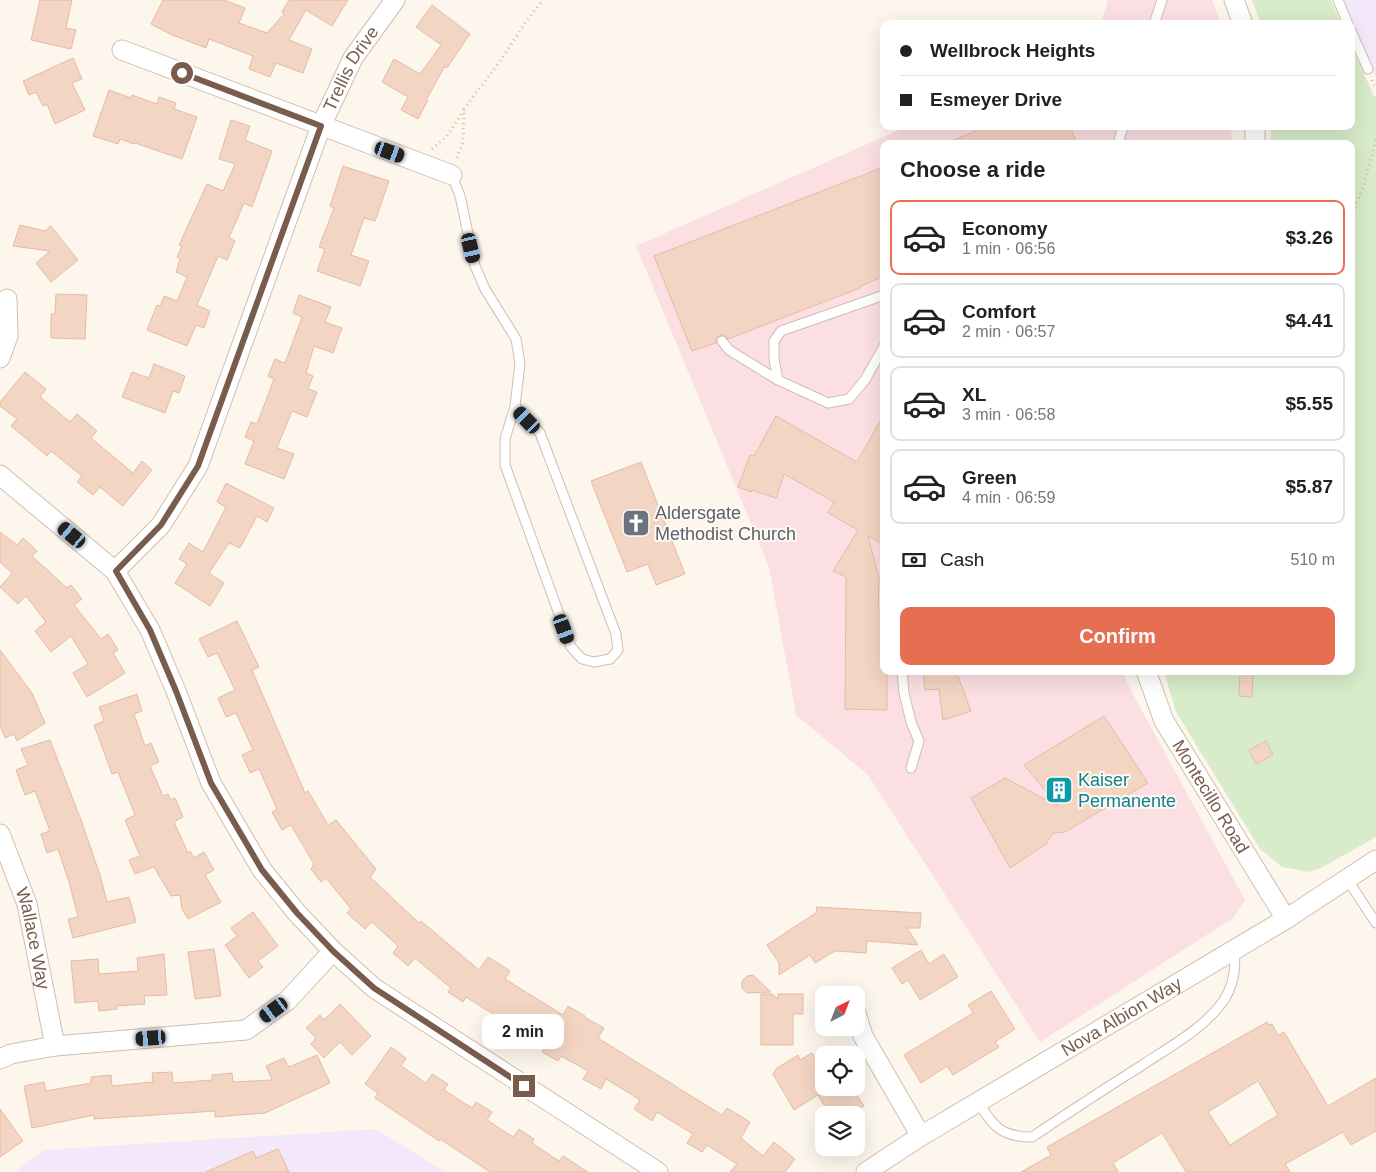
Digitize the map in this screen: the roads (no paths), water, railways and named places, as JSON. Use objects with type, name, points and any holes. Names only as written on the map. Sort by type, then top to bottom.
[{"type":"street","name":"Trellis Drive","points":[[116,571],[161,525],[198,466],[321,126],[353,58],[395,0]]},
{"type":"street","points":[[1234,0],[1242,20]]},
{"type":"street","points":[[122,50],[452,175]]},
{"type":"street","points":[[0,358],[8,336],[7,299]]},
{"type":"street","points":[[0,475],[116,571],[150,630],[176,691],[211,783],[262,870],[297,913],[333,951],[374,988],[658,1172]]},
{"type":"street","name":"Montecillo Road","points":[[1147,675],[1164,721],[1286,919]]},
{"type":"street","name":"Wallace Way","points":[[0,834],[27,904],[55,1046]]},
{"type":"street","name":"Nova Albion Way","points":[[866,1172],[885,1163],[921,1136],[1286,919],[1376,860]]},
{"type":"street","points":[[0,1059],[12,1054],[55,1046],[246,1030],[288,1000],[333,951]]},
{"type":"street","points":[[863,1036],[921,1136]]},
{"type":"lane","points":[[1155,20],[1162,0]]},
{"type":"lane","points":[[1338,0],[1346,20]]},
{"type":"lane","points":[[1355,40],[1368,69]]},
{"type":"lane","points":[[452,175],[460,196],[475,266],[485,289],[516,339],[520,364],[514,406],[506,440],[505,465],[571,647],[582,659],[594,662],[610,659],[618,650],[616,634],[540,433],[514,406]]},
{"type":"lane","points":[[778,380],[774,359],[774,341],[781,331],[880,297]]},
{"type":"lane","points":[[722,341],[729,350],[778,380],[828,403],[849,399],[865,380],[880,353]]},
{"type":"lane","points":[[902,675],[904,693],[911,722],[919,741],[911,768]]},
{"type":"lane","points":[[1347,879],[1376,922]]},
{"type":"lane","points":[[978,1102],[992,1124],[1018,1137],[1032,1136],[1186,1036],[1213,1014],[1225,998],[1230,987],[1236,967],[1234,949]]},
{"type":"place","name":"Aldersgate Methodist Church","points":[[636,523]]},
{"type":"place","name":"Kaiser Permanente","points":[[1059,790]]}]
